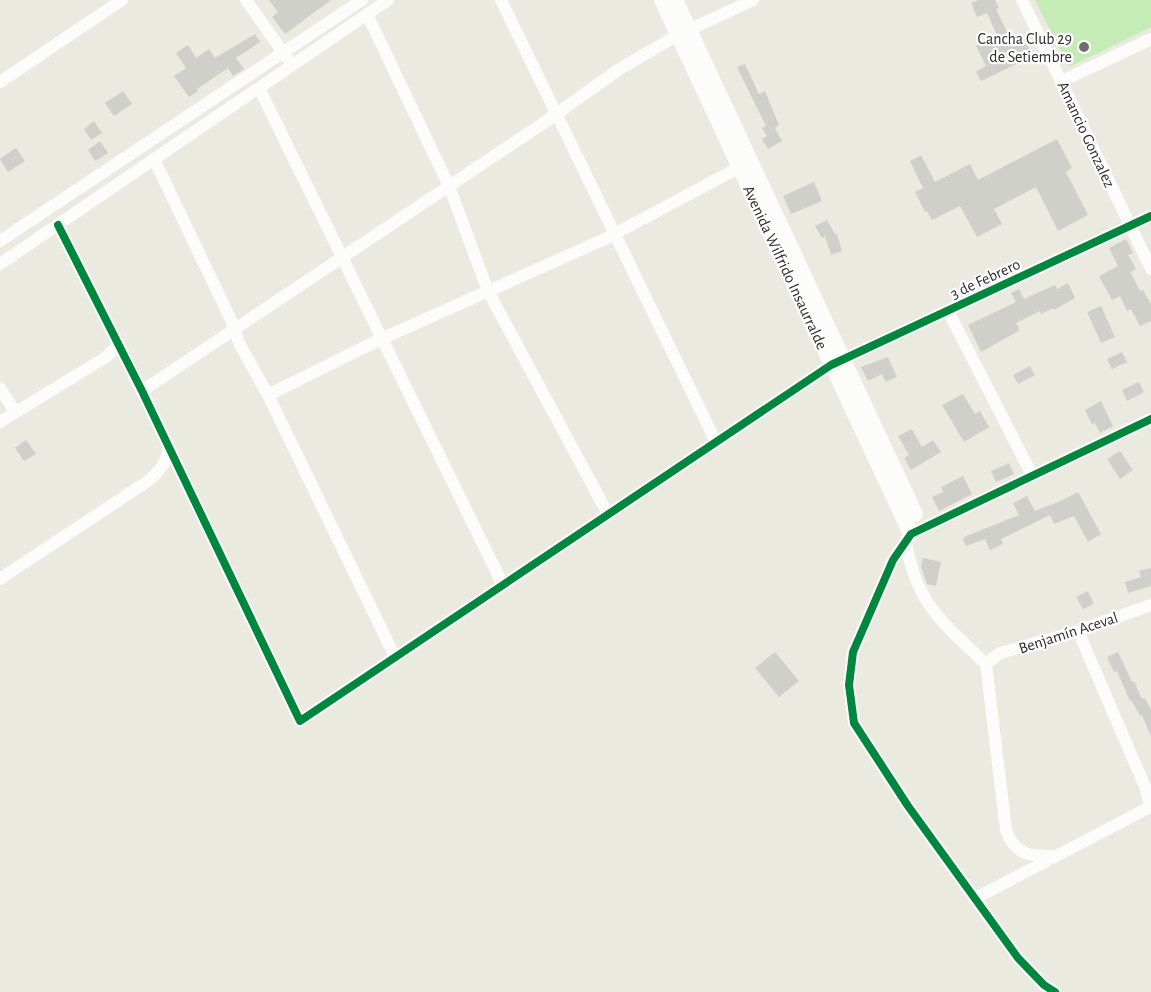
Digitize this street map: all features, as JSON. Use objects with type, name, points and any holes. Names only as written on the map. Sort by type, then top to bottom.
[{"type":"street","points":[[0,82],[122,0]]},
{"type":"street","points":[[246,0],[292,65]]},
{"type":"street","points":[[0,241],[362,0]]},
{"type":"street","points":[[0,264],[388,0]]},
{"type":"street","points":[[501,0],[716,442]]},
{"type":"street","name":"Avenida Wilfrido Insaurralde","points":[[662,0],[683,32],[837,362],[913,534]]},
{"type":"street","name":"Avenida Wilfrido Insaurralde","points":[[675,0],[683,32],[740,167],[837,362]]},
{"type":"street","points":[[142,391],[556,114],[618,70],[683,32],[753,0]]},
{"type":"street","name":"Amancio Gonzalez","points":[[1022,0],[1151,269]]},
{"type":"street","points":[[367,14],[448,186],[488,291],[608,514]]},
{"type":"street","points":[[1062,81],[1151,39]]},
{"type":"street","points":[[259,88],[503,585]]},
{"type":"street","points":[[154,159],[239,344],[268,395],[395,657]]},
{"type":"street","points":[[268,395],[381,339],[615,234],[740,167]]},
{"type":"street","name":"3 de Febrero","points":[[168,446],[300,721],[837,362],[1151,216]]},
{"type":"street","points":[[0,579],[148,481],[159,473],[167,460],[168,446],[58,225]]},
{"type":"street","points":[[948,311],[1032,475]]},
{"type":"street","points":[[0,422],[106,357],[118,346]]},
{"type":"street","points":[[0,388],[15,412]]},
{"type":"street","points":[[1055,992],[1044,985],[1018,958],[908,806],[854,723],[849,685],[854,652],[893,560],[913,534],[1151,419]]},
{"type":"street","points":[[913,534],[909,561],[914,578],[930,608],[950,631],[987,664],[1006,830],[1010,842],[1023,853],[1057,856]]},
{"type":"street","name":"Benjamín Aceval","points":[[987,664],[1000,653],[1078,631],[1151,605]]},
{"type":"street","points":[[974,899],[1150,807],[1146,789],[1078,631]]},
{"type":"green space","name":"Cancha Club 29 de Setiembre","points":[[1035,0],[1151,0],[1151,27],[1069,67]]},
{"type":"building","points":[[269,0],[331,0],[285,34],[272,17],[278,12]]},
{"type":"building","points":[[978,0],[995,0],[999,8],[996,9],[1011,40],[1022,35],[1033,56],[981,81],[976,72],[986,66],[976,46],[997,35],[987,13],[977,17],[971,3]]},
{"type":"building","points":[[255,34],[260,42],[236,58],[244,69],[233,76],[228,68],[189,97],[174,76],[186,68],[176,53],[188,45],[196,58],[209,49],[215,58]]},
{"type":"building","points":[[745,64],[759,94],[765,91],[779,125],[775,128],[782,141],[768,149],[762,139],[767,136],[762,128],[766,126],[737,67]]},
{"type":"building","points":[[123,91],[132,104],[114,116],[105,103]]},
{"type":"building","points":[[94,121],[102,133],[91,140],[84,129]]},
{"type":"building","points":[[1057,139],[1072,168],[1066,172],[1088,215],[1058,231],[1036,187],[994,209],[1002,224],[977,237],[960,206],[932,220],[927,211],[925,212],[915,192],[923,188],[910,161],[921,155],[935,182],[970,164],[978,180]]},
{"type":"building","points":[[100,141],[108,153],[95,161],[88,150]]},
{"type":"building","points":[[16,148],[25,161],[8,172],[0,159]]},
{"type":"building","points":[[814,182],[822,201],[791,214],[783,196]]},
{"type":"building","points":[[827,220],[837,234],[842,251],[831,255],[825,236],[822,238],[815,226]]},
{"type":"building","points":[[1126,239],[1133,253],[1128,255],[1136,269],[1130,272],[1140,291],[1143,290],[1151,304],[1151,321],[1140,326],[1131,309],[1127,311],[1120,296],[1112,300],[1099,276],[1118,266],[1109,248]]},
{"type":"building","points":[[1068,283],[1075,298],[1054,310],[1053,308],[1041,314],[1040,311],[1016,323],[1020,330],[981,352],[968,325],[1016,302],[1011,293],[1019,289],[1024,299],[1055,285],[1057,289]]},
{"type":"building","points":[[1101,306],[1115,337],[1101,343],[1087,312]]},
{"type":"building","points":[[1122,352],[1127,362],[1112,369],[1107,359]]},
{"type":"building","points":[[888,357],[897,377],[886,382],[882,374],[868,381],[861,367]]},
{"type":"building","points":[[1030,366],[1035,375],[1018,384],[1013,375]]},
{"type":"building","points":[[1139,382],[1144,392],[1127,401],[1122,390]]},
{"type":"building","points":[[963,394],[975,414],[980,411],[989,427],[964,442],[942,405]]},
{"type":"building","points":[[1101,401],[1113,426],[1100,433],[1085,410]]},
{"type":"building","points":[[912,429],[922,447],[933,440],[941,452],[911,470],[904,458],[909,455],[898,436]]},
{"type":"building","points":[[26,440],[36,454],[24,461],[15,448]]},
{"type":"building","points":[[1120,451],[1133,470],[1120,479],[1107,459]]},
{"type":"building","points":[[1009,463],[1014,474],[996,482],[991,471]]},
{"type":"building","points":[[963,476],[972,494],[939,511],[932,497],[943,492],[941,487]]},
{"type":"building","points":[[1078,492],[1101,534],[1088,542],[1074,516],[1054,524],[1050,515],[1001,539],[1003,544],[990,550],[985,539],[966,546],[963,539],[966,536],[1019,515],[1013,503],[1027,496],[1035,511]]},
{"type":"building","points":[[923,558],[941,562],[936,586],[927,584],[921,567]]},
{"type":"building","points":[[1151,568],[1151,586],[1128,593],[1125,582],[1141,577],[1139,571]]},
{"type":"building","points":[[1088,591],[1094,604],[1083,609],[1076,597]]},
{"type":"building","points":[[775,652],[799,681],[779,697],[755,668]]},
{"type":"building","points":[[1118,652],[1132,682],[1134,681],[1142,699],[1145,698],[1151,710],[1151,736],[1142,715],[1140,716],[1130,701],[1117,671],[1114,672],[1107,657]]},
{"type":"cycle path","points":[[58,225],[142,391],[300,721],[831,365],[1151,216]]},
{"type":"cycle path","points":[[1055,992],[1044,985],[1018,958],[908,806],[854,723],[849,685],[853,652],[893,560],[911,534],[1151,419]]},
{"type":"place","name":"Cancha Club 29 de Setiembre","points":[[1084,47]]}]
